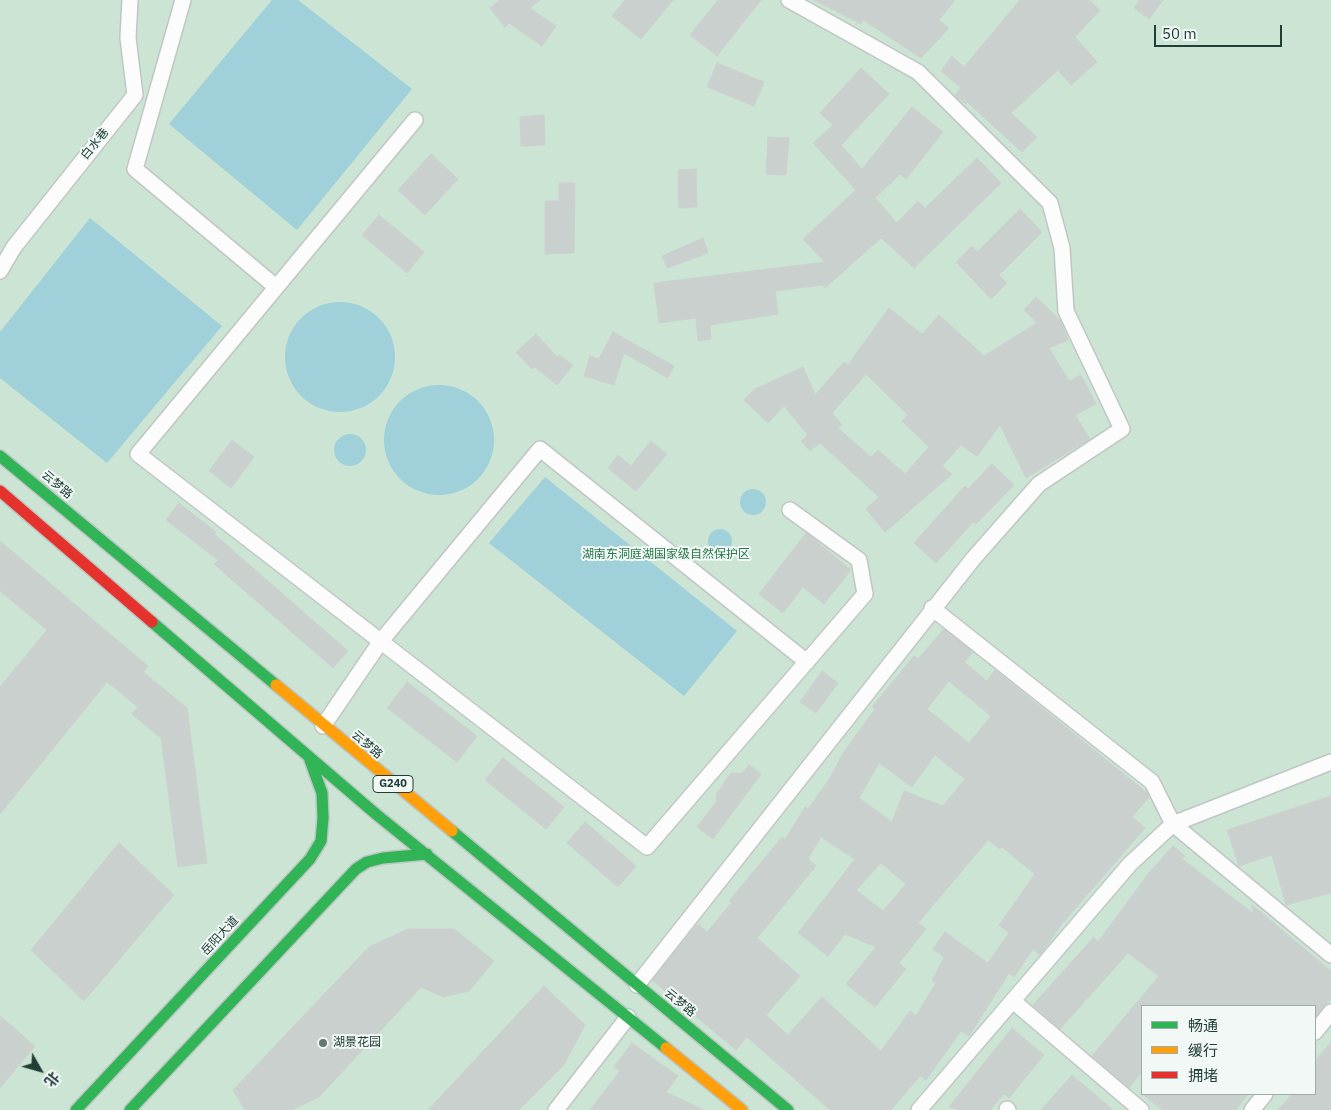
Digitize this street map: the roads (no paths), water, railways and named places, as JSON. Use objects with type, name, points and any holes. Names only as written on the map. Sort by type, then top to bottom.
[{"type":"main road","name":"云梦路","points":[[0,456],[788,1110]]},
{"type":"main road","name":"G240","points":[[0,491],[308,757],[742,1110]]},
{"type":"main road","name":"岳阳大道","points":[[76,1110],[310,859],[321,841],[324,818],[322,793],[318,778],[308,757]]},
{"type":"main road","points":[[130,1110],[356,869],[367,862],[383,858],[427,854]]},
{"type":"street","name":"白水巷","points":[[0,271],[14,247],[135,95],[128,38],[130,0]]},
{"type":"street","points":[[183,0],[135,169],[276,287]]},
{"type":"street","points":[[637,985],[932,608],[1039,484],[1122,429],[1066,311],[1062,248],[1050,203],[918,72],[789,0]]},
{"type":"street","points":[[415,120],[138,454],[647,848],[866,594],[859,560],[790,510]]},
{"type":"street","points":[[323,726],[381,641],[540,449],[807,662]]},
{"type":"street","points":[[932,608],[1152,782],[1174,824],[1331,955]]},
{"type":"street","points":[[919,1110],[1130,864],[1174,824],[1331,762]]},
{"type":"street","points":[[1013,1001],[1141,1110]]},
{"type":"street","points":[[1316,1031],[1331,1012]]},
{"type":"street","points":[[556,1110],[628,1016]]},
{"type":"street","points":[[1252,1110],[1264,1095]]},
{"type":"water","points":[[272,0],[298,0],[412,89],[297,230],[169,124]]},
{"type":"water","points":[[90,218],[222,326],[107,463],[0,378],[0,332]]},
{"type":"water","points":[[340,302],[361,306],[379,318],[391,336],[395,357],[391,378],[379,396],[361,408],[340,412],[319,408],[301,396],[289,378],[285,357],[289,336],[301,318],[319,306]]},
{"type":"water","points":[[439,385],[460,389],[478,401],[490,419],[494,440],[490,461],[478,479],[460,491],[439,495],[418,491],[400,479],[388,461],[384,440],[388,419],[400,401],[418,389]]},
{"type":"water","points":[[350,434],[362,438],[366,450],[362,462],[350,466],[338,462],[334,450],[338,438]]},
{"type":"water","points":[[545,477],[737,631],[684,696],[489,543]]},
{"type":"water","points":[[753,489],[762,493],[766,502],[762,511],[753,515],[744,511],[740,502],[744,493]]},
{"type":"water","points":[[720,529],[729,532],[732,541],[729,550],[720,553],[711,550],[708,541],[711,532]]},
{"type":"place","name":"湖景花园","points":[[323,1043]]},
{"type":"park label","name":"湖南东洞庭湖国家级自然保护区","points":[[666,555]]}]
